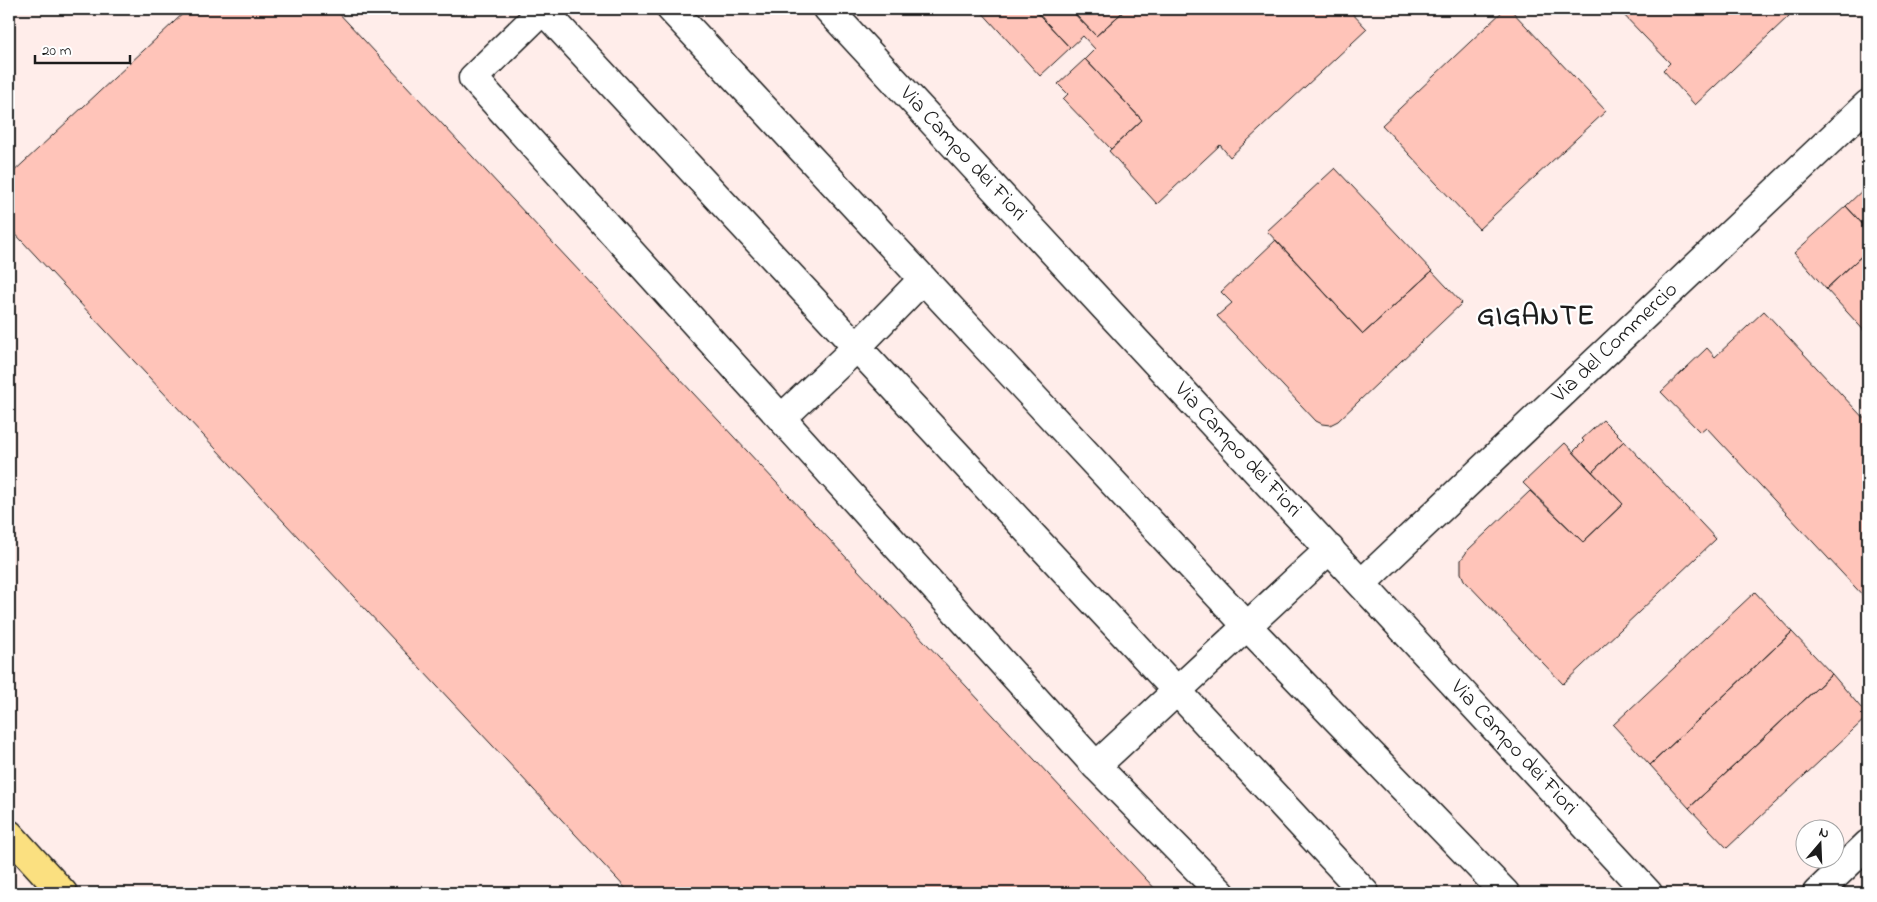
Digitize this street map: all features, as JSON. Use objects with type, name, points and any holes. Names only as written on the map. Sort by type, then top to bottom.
[{"type":"highway","points":[[9,834],[63,893]]},
{"type":"street","points":[[1221,893],[1096,766],[473,78],[543,9],[856,348],[1365,893]]},
{"type":"street","points":[[671,9],[1247,626],[1504,893]]},
{"type":"street","name":"Via Campo dei Fiori","points":[[828,9],[1648,893]]},
{"type":"street","name":"Via del Commercio","points":[[1362,583],[1868,104]]},
{"type":"street","points":[[782,418],[856,348],[923,279]]},
{"type":"street","points":[[1096,766],[1330,548]]},
{"type":"street","points":[[1817,893],[1868,844]]},
{"type":"building","points":[[188,9],[335,9],[1159,893],[630,893],[9,227],[9,176]]},
{"type":"building","points":[[979,9],[1034,9],[1070,48],[1040,76]]},
{"type":"building","points":[[1034,9],[1070,9],[1096,36],[1126,9],[1348,9],[1367,29],[1230,157],[1220,145],[1157,204],[1109,151],[1142,120],[1085,59],[1095,49],[1083,36],[1070,48]]},
{"type":"building","points":[[1070,9],[1126,9],[1096,36]]},
{"type":"building","points":[[1505,9],[1510,9],[1606,111],[1479,229],[1382,125]]},
{"type":"building","points":[[1618,9],[1782,9],[1789,16],[1695,105],[1663,70],[1670,63]]},
{"type":"building","points":[[1085,59],[1142,120],[1111,149],[1063,99],[1068,94],[1058,84]]},
{"type":"building","points":[[1335,168],[1432,271],[1363,334],[1267,231]]},
{"type":"building","points":[[1868,185],[1868,230],[1846,206]]},
{"type":"building","points":[[1846,206],[1868,230],[1868,250],[1826,289],[1794,253]]},
{"type":"building","points":[[1276,240],[1363,334],[1432,271],[1462,303],[1338,421],[1330,425],[1322,424],[1316,421],[1217,316],[1232,303],[1221,292]]},
{"type":"building","points":[[1868,250],[1868,335],[1826,289]]},
{"type":"building","points":[[1764,311],[1868,423],[1868,601],[1706,427],[1700,432],[1661,392],[1707,348],[1715,357]]},
{"type":"building","points":[[1603,420],[1624,441],[1592,472],[1573,452],[1584,441],[1582,439]]},
{"type":"building","points":[[1624,441],[1716,539],[1563,684],[1464,580],[1461,573],[1461,560],[1468,550],[1530,491],[1583,542],[1623,504],[1592,472]]},
{"type":"building","points":[[1565,443],[1623,504],[1583,542],[1523,483]]},
{"type":"building","points":[[1755,592],[1792,632],[1650,765],[1613,725]]},
{"type":"building","points":[[1792,632],[1832,674],[1689,808],[1650,765]]},
{"type":"building","points":[[1832,674],[1868,716],[1727,848],[1689,808]]},
{"type":"district","name":"GIGANTE","points":[[1536,317]]}]
